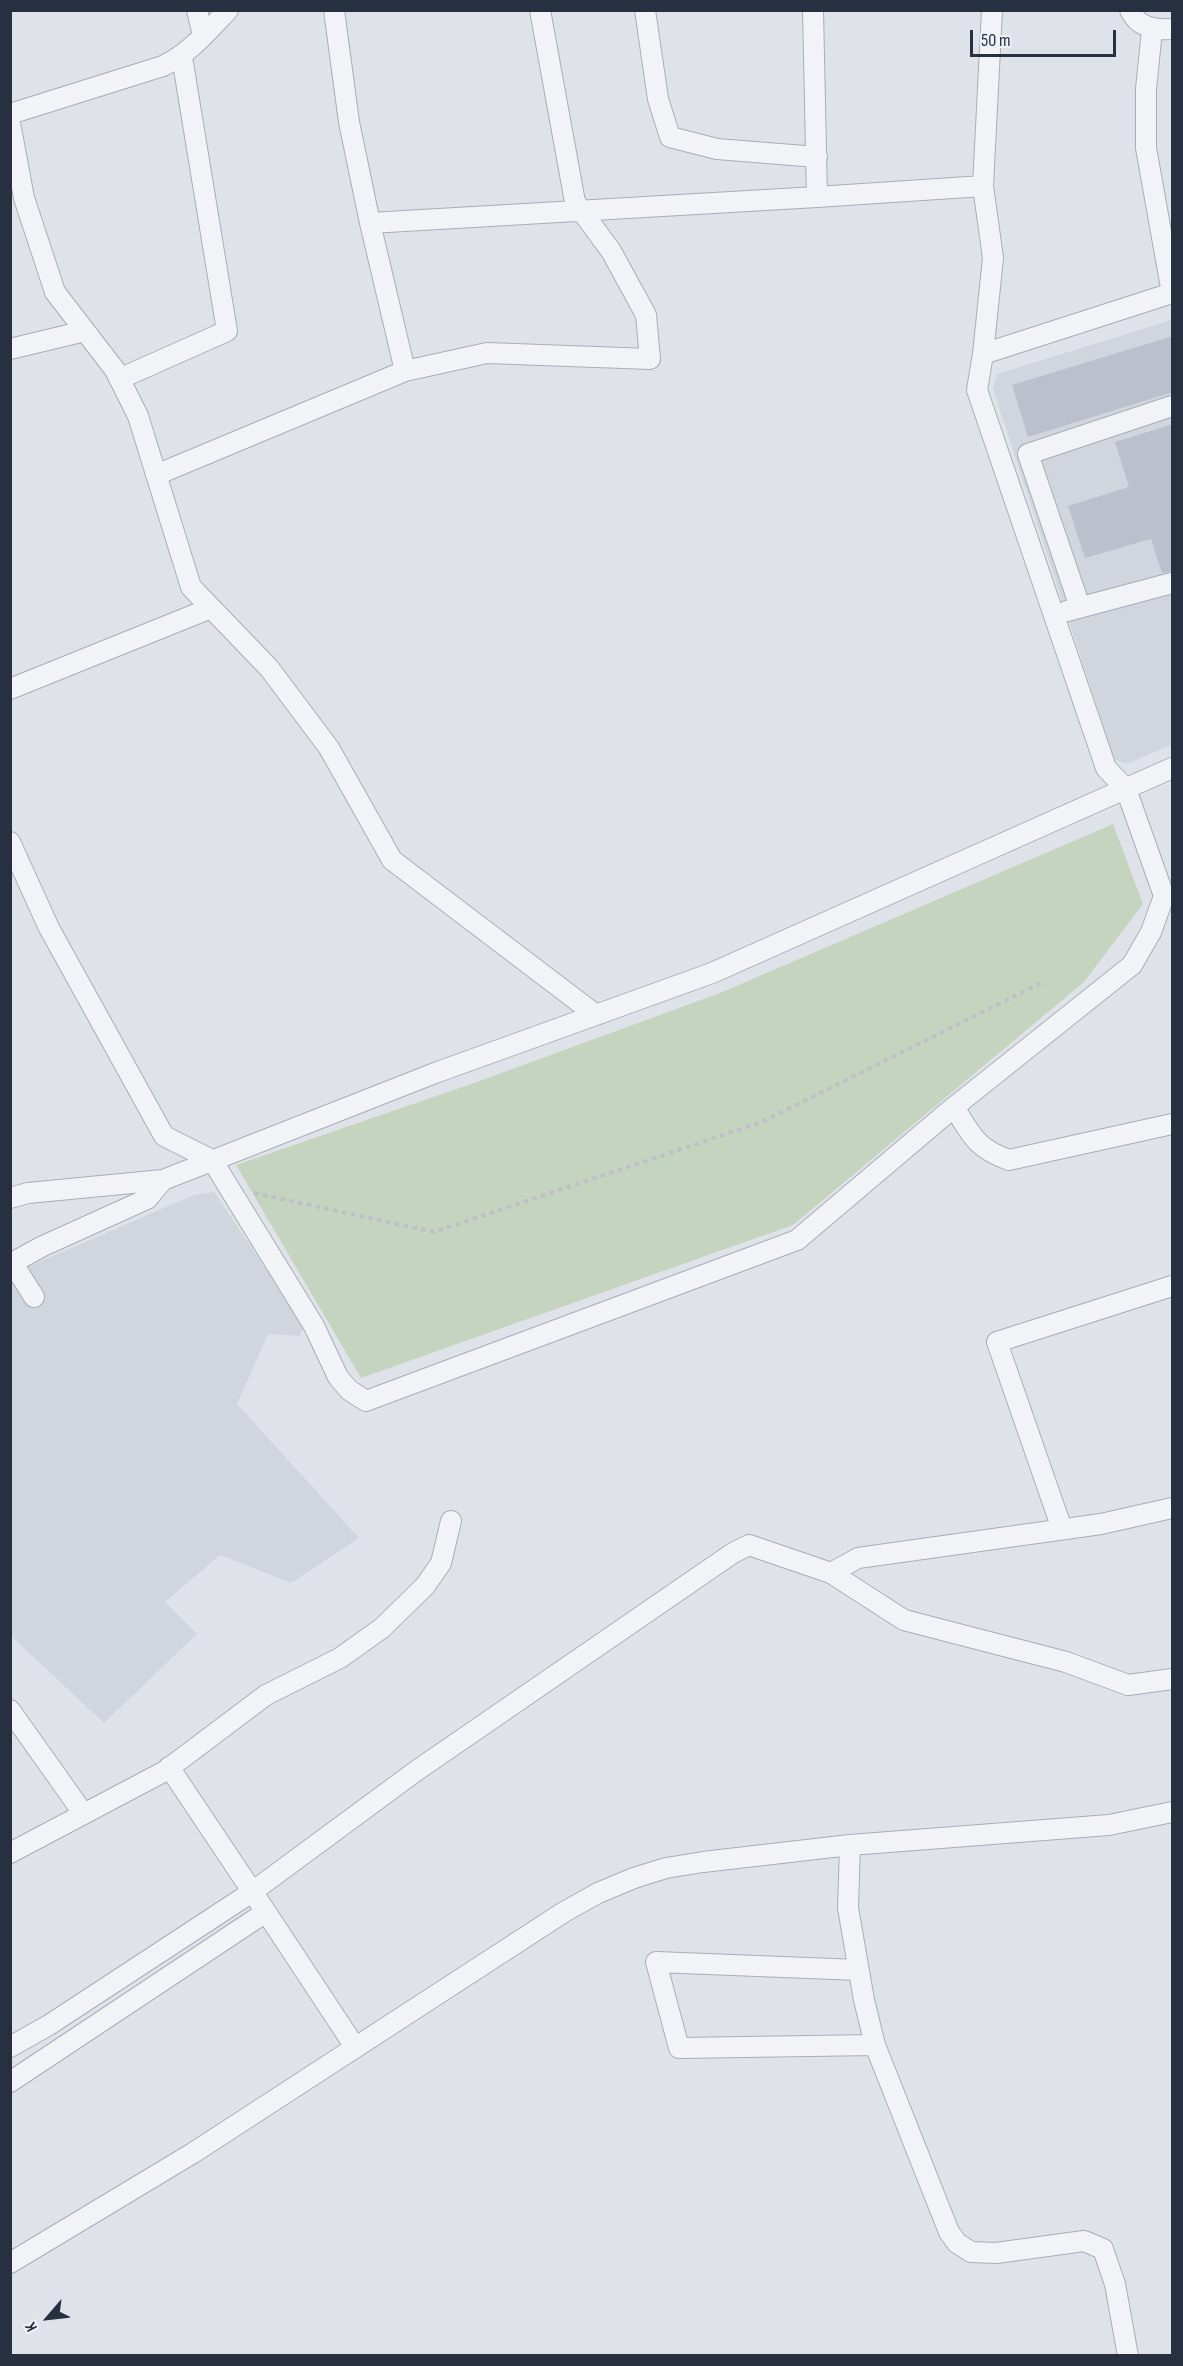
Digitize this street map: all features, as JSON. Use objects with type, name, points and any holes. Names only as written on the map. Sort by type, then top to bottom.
[{"type":"street","points":[[197,10],[203,36]]},
{"type":"street","points":[[10,114],[163,66],[182,57],[228,10]]},
{"type":"street","points":[[334,10],[350,122],[370,223],[405,371]]},
{"type":"street","points":[[156,475],[405,371],[487,353],[650,359],[646,315],[611,251],[575,202],[540,10]]},
{"type":"street","points":[[645,10],[658,99],[670,137],[717,149],[818,156]]},
{"type":"street","points":[[813,10],[818,156],[817,197]]},
{"type":"street","points":[[10,842],[49,928],[164,1136],[212,1160],[314,1326],[338,1377],[349,1390],[366,1401],[798,1240],[954,1107],[1132,965],[1151,932],[1164,896],[1126,789],[1106,768],[977,390],[993,258],[983,186],[992,10]]},
{"type":"street","points":[[1130,10],[1136,21],[1152,30],[1173,29]]},
{"type":"street","points":[[983,354],[1172,293],[1146,148],[1146,89],[1152,30]]},
{"type":"street","points":[[119,379],[227,331],[182,57]]},
{"type":"street","points":[[10,123],[17,199],[55,292],[115,370],[138,416],[191,586],[269,668],[329,748],[392,860],[596,1015]]},
{"type":"street","points":[[370,223],[983,186]]},
{"type":"street","points":[[10,349],[85,332]]},
{"type":"street","points":[[1080,607],[1028,454],[1173,406]]},
{"type":"street","points":[[1053,612],[1173,583]]},
{"type":"street","points":[[10,689],[211,608]]},
{"type":"street","points":[[10,1198],[28,1193],[163,1180],[435,1073],[712,973],[1173,768]]},
{"type":"street","points":[[1151,932],[1173,928]]},
{"type":"street","points":[[954,1107],[974,1141],[989,1153],[1009,1160],[1173,1124]]},
{"type":"street","points":[[34,1297],[11,1264],[43,1246],[147,1198],[163,1180]]},
{"type":"street","points":[[1062,1529],[997,1342],[1063,1319],[1173,1286]]},
{"type":"street","points":[[831,1573],[858,1558],[1101,1524],[1173,1508]]},
{"type":"street","points":[[10,1853],[169,1767],[266,1695],[340,1658],[382,1628],[425,1586],[441,1563],[451,1521]]},
{"type":"street","points":[[10,2047],[49,2025],[252,1892],[416,1771],[733,1553],[749,1545],[831,1573],[904,1620],[1066,1662],[1128,1685],[1173,1679]]},
{"type":"street","points":[[10,1710],[83,1813]]},
{"type":"street","points":[[169,1767],[355,2047]]},
{"type":"street","points":[[10,2263],[193,2154],[564,1912],[598,1893],[634,1878],[666,1868],[703,1862],[850,1845],[1109,1825],[1173,1812]]},
{"type":"street","points":[[850,1845],[848,1908],[875,2045],[949,2232],[957,2243],[971,2252],[996,2253],[1084,2241],[1102,2249],[1115,2284],[1128,2355]]},
{"type":"street","points":[[10,2082],[266,1912]]},
{"type":"street","points":[[859,1970],[657,1962],[679,2048],[875,2045]]},
{"type":"path","points":[[252,1192],[434,1232],[762,1122],[1045,981]]},
{"type":"shaded area","points":[[1172,320],[1172,744],[1127,764],[1114,759],[993,389],[997,374]]},
{"type":"shaded area","points":[[214,1192],[304,1325],[300,1336],[268,1334],[237,1404],[359,1538],[291,1583],[220,1555],[165,1602],[197,1634],[104,1723],[11,1636],[10,1279],[27,1267],[194,1195]]},
{"type":"green space","points":[[1113,824],[1143,904],[1084,982],[793,1225],[361,1378],[236,1165],[474,1083],[720,993]]},
{"type":"building","points":[[1173,336],[1173,392],[1028,437],[1012,385]]},
{"type":"building","points":[[1173,424],[1173,571],[1162,573],[1151,539],[1085,558],[1068,506],[1129,487],[1115,442]]}]
